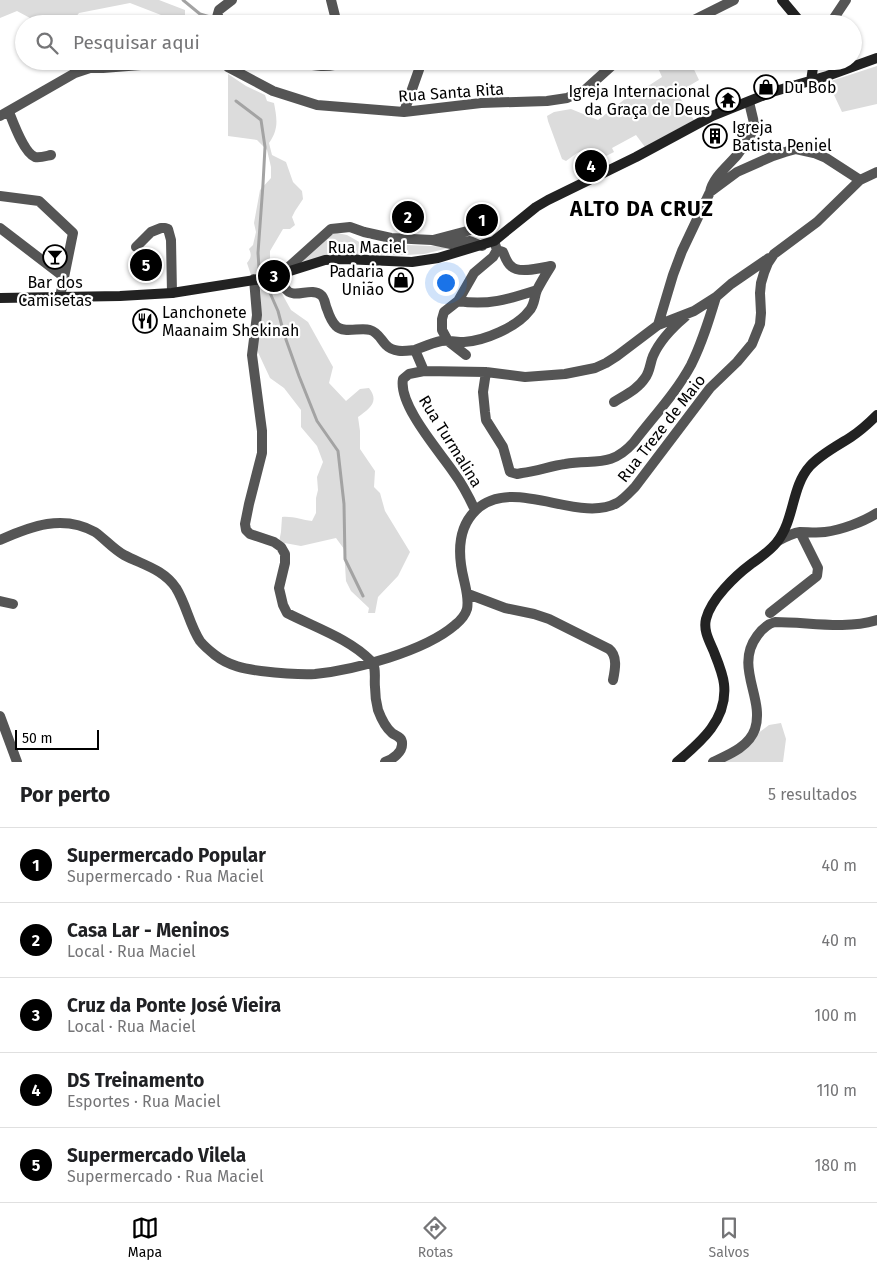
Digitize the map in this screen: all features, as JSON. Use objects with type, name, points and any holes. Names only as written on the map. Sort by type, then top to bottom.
[{"type":"main road","points":[[782,0],[794,15]]},
{"type":"main road","name":"Rua Maciel","points":[[862,63],[877,58]]},
{"type":"main road","points":[[811,81],[813,70]]},
{"type":"main road","name":"Rua Maciel","points":[[0,298],[172,293],[258,279],[325,260],[412,262],[438,258],[482,246],[496,246],[536,207],[712,116],[772,92],[843,70]]},
{"type":"main road","points":[[677,762],[714,725],[723,704],[724,683],[706,631],[706,620],[711,608],[732,580],[767,553],[778,541],[790,516],[800,480],[805,472],[812,464],[877,416]]},
{"type":"street","points":[[218,15],[219,10],[232,0]]},
{"type":"street","points":[[332,0],[335,15]]},
{"type":"street","points":[[704,15],[734,0]]},
{"type":"street","points":[[836,15],[846,0]]},
{"type":"street","points":[[51,155],[42,157],[31,154],[4,114],[75,73],[84,70]]},
{"type":"street","name":"Rua Santa Rita","points":[[234,70],[273,91],[317,105],[404,112],[481,103],[547,101],[567,98],[586,89],[608,70]]},
{"type":"street","points":[[404,112],[419,70]]},
{"type":"street","points":[[658,325],[676,268],[711,186],[739,152],[755,127],[749,102]]},
{"type":"street","points":[[710,192],[736,172],[773,156],[796,149],[826,158],[860,180]]},
{"type":"street","name":"Rua Treze de Maio","points":[[475,510],[486,503],[502,498],[520,497],[585,508],[598,508],[616,504],[625,497],[710,388],[752,344],[760,324],[761,282],[768,263],[774,254],[817,222],[860,180],[877,172]]},
{"type":"street","points":[[0,196],[39,200],[73,233],[60,297]]},
{"type":"street","name":"Rua Maciel","points":[[278,274],[331,229],[350,226],[364,232],[391,238],[432,240],[451,244],[470,241],[482,246]]},
{"type":"street","points":[[0,228],[64,276]]},
{"type":"street","points":[[136,247],[151,232],[161,228],[168,230],[171,240],[172,293]]},
{"type":"street","points":[[432,240],[471,230]]},
{"type":"street","points":[[278,274],[285,288],[291,293],[316,292],[321,295],[330,317],[340,329],[364,328],[372,330],[376,332],[386,345],[398,351],[415,350],[436,342],[448,341],[463,342],[474,341],[509,327],[531,310],[537,290],[550,266],[517,270],[512,268],[503,252],[496,246],[493,257],[474,273],[458,300],[444,312],[442,319],[442,330],[448,341],[466,355]]},
{"type":"street","points":[[415,350],[424,372],[486,372],[525,377],[565,374],[594,368],[617,356],[658,325],[694,310],[716,297],[731,284],[774,254]]},
{"type":"street","points":[[258,279],[257,315],[252,355],[262,431],[262,453],[246,519],[246,530],[250,534],[274,542],[281,547],[285,563],[279,588],[287,613],[353,647],[372,662],[375,674],[376,698],[381,718],[387,728],[401,739],[402,743],[400,751],[388,762]]},
{"type":"street","points":[[458,300],[473,303],[492,302],[537,290]]},
{"type":"street","points":[[486,372],[483,402],[486,420],[503,447],[510,472],[517,474],[562,464],[613,459],[627,450],[676,389],[699,349],[716,297]]},
{"type":"street","points":[[614,402],[630,392],[645,379],[653,357],[668,332],[694,310]]},
{"type":"street","name":"Rua Turmalina","points":[[424,372],[409,374],[403,379],[403,389],[407,400],[416,419],[435,449],[464,488],[475,510]]},
{"type":"street","points":[[0,540],[46,524],[68,522],[77,524],[96,533],[120,553],[166,576],[176,589],[200,640],[223,661],[245,669],[314,674],[372,662],[423,645],[451,629],[463,617],[467,608],[468,594],[462,569],[460,538],[475,510]]},
{"type":"street","points":[[778,541],[800,532],[827,532],[856,523],[877,513]]},
{"type":"street","points":[[770,613],[817,576],[818,568],[800,532]]},
{"type":"street","points":[[468,594],[506,608],[542,616],[609,649],[615,658],[613,680]]},
{"type":"street","points":[[0,601],[13,604]]},
{"type":"street","points":[[713,762],[742,746],[747,742],[754,730],[757,718],[748,667],[749,653],[752,642],[766,626],[775,622],[847,625],[877,620]]},
{"type":"street","points":[[0,716],[16,762]]},
{"type":"shaded area","points":[[0,0],[159,0],[185,10],[185,15],[161,15],[130,3],[79,13],[77,15],[24,15],[17,11],[0,18]]},
{"type":"shaded area","points":[[877,66],[877,104],[842,112],[828,82]]},
{"type":"shaded area","points":[[659,70],[694,70],[699,80],[677,93],[694,120],[645,147],[636,135],[612,148],[614,152],[596,161],[588,149],[577,153],[566,161],[562,159],[547,116],[554,112],[571,109],[598,120],[625,99],[662,77]]},
{"type":"shaded area","points":[[228,74],[246,86],[265,95],[267,101],[274,103],[276,124],[269,143],[272,155],[286,162],[293,182],[302,191],[303,199],[292,217],[295,225],[290,229],[283,229],[270,251],[270,271],[251,275],[247,263],[251,256],[249,249],[253,245],[256,232],[254,223],[260,190],[271,178],[271,167],[267,150],[257,140],[228,136]]},
{"type":"shaded area","points":[[337,233],[347,235],[361,243],[453,247],[424,254],[387,256],[339,253],[288,268],[321,238]]},
{"type":"shaded area","points":[[276,283],[291,310],[308,322],[333,367],[329,383],[346,401],[360,389],[369,388],[372,393],[372,405],[358,417],[360,449],[375,471],[374,487],[380,493],[385,511],[410,552],[398,576],[378,597],[375,613],[368,613],[369,608],[351,591],[346,581],[344,549],[336,538],[301,546],[279,542],[282,517],[312,521],[316,513],[317,477],[323,462],[317,446],[301,427],[301,410],[284,388],[270,378],[256,348],[261,306],[260,285]]},
{"type":"shaded area","points":[[781,723],[786,739],[783,762],[720,762],[769,725]]},
{"type":"waterway","points":[[183,0],[203,15]]},
{"type":"waterway","points":[[236,101],[261,120],[265,147],[258,253],[259,268],[278,311],[284,334],[317,421],[338,451],[344,504],[345,559],[363,596]]},
{"type":"place","name":"Du Bob","points":[[766,87]]},
{"type":"place","name":"Igreja Internacional da Graça de Deus","points":[[728,100]]},
{"type":"place","name":"Igreja Batista Peniel","points":[[715,136]]},
{"type":"place","name":"DS Treinamento","points":[[591,166]]},
{"type":"place","name":"Casa Lar - Meninos","points":[[408,217]]},
{"type":"place","name":"Supermercado Popular","points":[[482,220]]},
{"type":"place","name":"Bar dos Camisetas","points":[[55,257]]},
{"type":"place","name":"Supermercado Vilela","points":[[146,265]]},
{"type":"place","name":"Cruz da Ponte José Vieira","points":[[274,276]]},
{"type":"place","name":"Padaria União","points":[[401,280]]},
{"type":"place","name":"Lanchonete Maanaim Shekinah","points":[[145,321]]},
{"type":"district","name":"ALTO DA CRUZ","points":[[642,209]]}]
